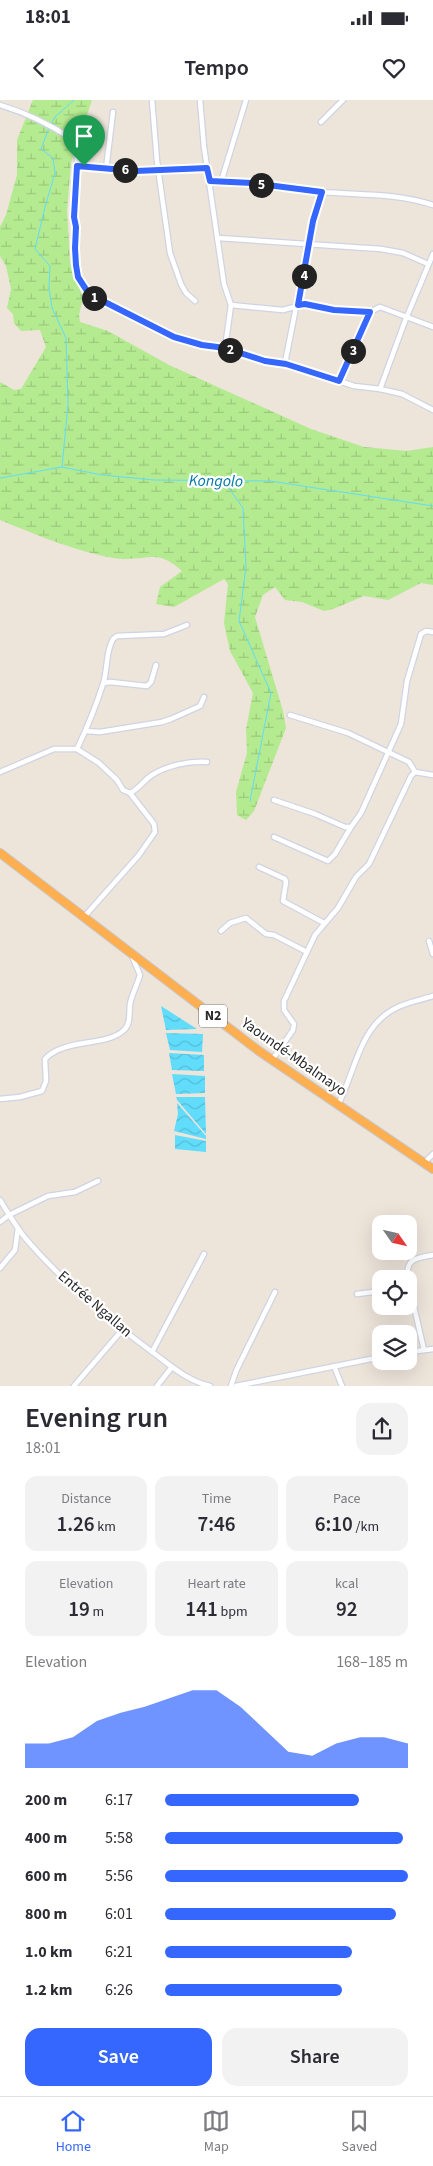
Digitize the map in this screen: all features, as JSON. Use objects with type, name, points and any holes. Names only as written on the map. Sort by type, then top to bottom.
[{"type":"highway","name":"Yaoundé-Mbalmayo","points":[[0,853],[272,1060],[433,1170]]},
{"type":"street","points":[[152,100],[157,161],[174,268],[186,293],[195,301]]},
{"type":"street","points":[[200,100],[207,168],[224,284],[231,306],[225,348]]},
{"type":"street","points":[[221,182],[246,100]]},
{"type":"street","points":[[321,122],[344,100]]},
{"type":"street","points":[[0,105],[20,111],[53,127],[74,141],[77,151],[74,217],[76,227],[76,265],[78,277],[89,294],[174,337],[202,345],[225,348],[265,361],[286,364],[354,386],[402,394],[433,410]]},
{"type":"street","points":[[106,169],[113,112]]},
{"type":"street","points":[[77,166],[160,171],[207,168]]},
{"type":"street","points":[[210,181],[252,183],[322,192],[401,197],[433,205]]},
{"type":"street","points":[[286,364],[313,221],[322,192]]},
{"type":"street","points":[[218,238],[258,242],[310,243],[403,252],[428,264]]},
{"type":"street","points":[[380,389],[407,316],[433,254]]},
{"type":"street","points":[[231,306],[283,310],[305,304],[334,310],[370,312],[380,307],[433,326]]},
{"type":"street","points":[[339,381],[370,312]]},
{"type":"street","points":[[77,749],[86,731],[104,683],[105,664],[111,642],[117,636],[164,634],[187,626]]},
{"type":"street","points":[[274,837],[328,861],[335,854],[361,813],[401,724],[406,680],[421,634],[426,631],[433,632]]},
{"type":"street","points":[[104,683],[147,686],[151,682],[156,665]]},
{"type":"street","points":[[86,731],[100,732],[171,719],[200,706],[204,697]]},
{"type":"street","points":[[290,715],[348,733],[409,762],[415,772]]},
{"type":"street","points":[[0,772],[54,749],[77,749],[99,763],[117,780],[123,790],[130,793],[154,824],[155,832],[139,855],[83,918]]},
{"type":"street","points":[[130,793],[152,775],[163,770],[197,761],[207,762]]},
{"type":"street","points":[[415,772],[433,775]]},
{"type":"street","points":[[272,1060],[293,1030],[294,1024],[284,1010],[284,1001],[315,935],[338,908],[356,877],[369,864],[403,790],[415,772]]},
{"type":"street","points":[[274,800],[315,814],[345,828],[351,827]]},
{"type":"street","points":[[259,867],[285,879],[284,901],[324,923]]},
{"type":"street","points":[[221,931],[230,923],[246,918],[266,934],[274,935],[307,952]]},
{"type":"street","points":[[429,941],[433,954]]},
{"type":"street","points":[[0,1099],[27,1096],[42,1091],[46,1081],[45,1059],[52,1052],[85,1042],[112,1037],[125,1030],[129,1023],[130,1004],[140,975],[130,952]]},
{"type":"street","points":[[338,1105],[346,1090],[361,1047],[372,1030],[396,1008],[433,996]]},
{"type":"street","points":[[424,1163],[433,1154]]},
{"type":"street","points":[[0,1222],[9,1215],[48,1196],[75,1192],[98,1181]]},
{"type":"street","name":"Entrée Ngallan","points":[[0,1200],[18,1228],[41,1255],[78,1292],[172,1368],[200,1385],[210,1386]]},
{"type":"street","points":[[0,1268],[15,1250],[18,1228]]},
{"type":"street","points":[[152,1352],[204,1254]]},
{"type":"street","points":[[406,1270],[409,1263],[414,1259],[433,1255]]},
{"type":"street","points":[[231,1386],[236,1371],[275,1292]]},
{"type":"street","points":[[357,1294],[372,1292]]},
{"type":"street","points":[[416,1315],[424,1350]]},
{"type":"street","points":[[74,1386],[123,1329]]},
{"type":"street","points":[[417,1351],[433,1348]]},
{"type":"street","points":[[236,1386],[255,1385],[372,1359]]},
{"type":"street","points":[[334,1366],[342,1386]]},
{"type":"street","points":[[157,1386],[172,1368]]},
{"type":"green space","points":[[33,100],[92,100],[71,163],[67,210],[70,262],[83,298],[79,315],[80,322],[108,331],[169,365],[311,429],[364,447],[407,451],[433,447],[433,585],[421,583],[388,600],[364,596],[324,611],[302,602],[285,600],[275,587],[263,595],[255,617],[283,711],[286,728],[254,811],[246,820],[237,815],[236,792],[247,753],[246,729],[253,693],[230,651],[224,623],[228,584],[224,579],[174,607],[156,604],[160,587],[182,571],[167,560],[155,557],[125,559],[102,556],[61,544],[0,520],[0,382],[14,390],[21,389],[46,347],[40,330],[21,331],[14,323],[13,314],[7,308],[11,289],[6,266],[0,256],[0,227],[6,215],[17,175],[17,140]]},
{"type":"water","points":[[161,1006],[197,1029],[166,1030]]},
{"type":"water","points":[[166,1033],[203,1034],[202,1052],[170,1050]]},
{"type":"water","points":[[169,1053],[204,1055],[204,1071],[172,1070]]},
{"type":"water","points":[[172,1074],[205,1076],[205,1093],[176,1094]]},
{"type":"water","points":[[176,1097],[205,1097],[206,1134],[177,1100]]},
{"type":"water","points":[[177,1103],[206,1136],[206,1139],[174,1131],[178,1114]]},
{"type":"water","points":[[175,1135],[206,1141],[206,1152],[175,1149]]},
{"type":"waterway","points":[[51,124],[55,117],[74,100]]},
{"type":"waterway","points":[[49,128],[41,149],[53,158],[55,173],[35,249],[50,266],[49,288],[52,308],[66,338],[68,405],[62,467]]},
{"type":"waterway","name":"Kongolo","points":[[0,478],[62,467],[102,475],[154,480],[270,481],[433,506]]},
{"type":"waterway","points":[[223,480],[243,508],[246,567],[239,621],[271,693],[250,801]]},
{"type":"route","points":[[77,166],[84,166],[136,171],[207,168],[210,181],[252,183],[322,192],[313,221],[298,305],[305,304],[334,310],[370,312],[339,381],[286,364],[265,361],[225,348],[202,345],[174,337],[97,300],[89,294],[78,277],[75,248],[76,224],[74,217],[77,166]]}]
